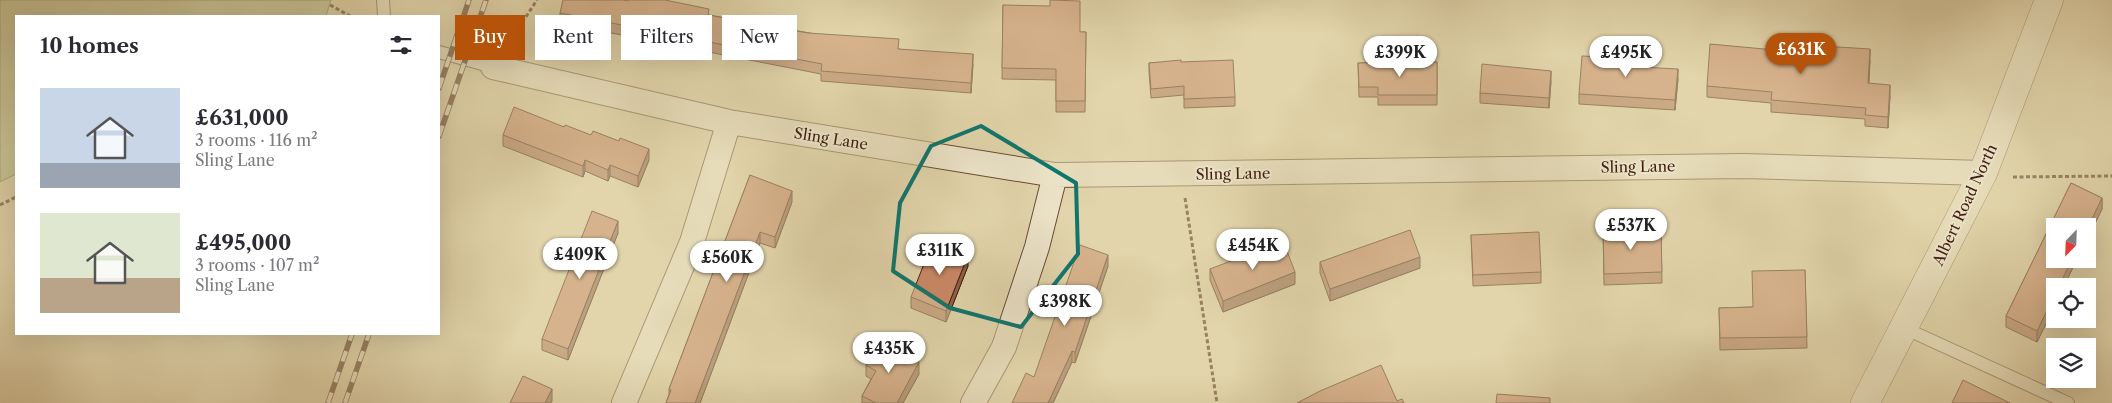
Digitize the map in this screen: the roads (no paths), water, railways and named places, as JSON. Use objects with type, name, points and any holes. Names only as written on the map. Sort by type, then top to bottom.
[{"type":"street","name":"Albert Road North","points":[[1865,403],[1981,177],[2049,0]]},
{"type":"street","name":"Sling Lane","points":[[493,68],[729,122],[1055,174],[1744,166],[1981,177]]},
{"type":"street","points":[[624,403],[692,242],[729,122]]},
{"type":"street","points":[[973,403],[1004,346],[1037,247],[1055,174]]},
{"type":"lane","points":[[383,0],[384,15]]},
{"type":"lane","points":[[440,52],[493,68]]},
{"type":"lane","points":[[1904,328],[2068,403]]},
{"type":"railway","points":[[440,85],[469,0]]},
{"type":"railway","points":[[440,133],[486,0]]},
{"type":"railway","points":[[328,403],[352,335]]},
{"type":"railway","points":[[345,403],[369,335]]}]
